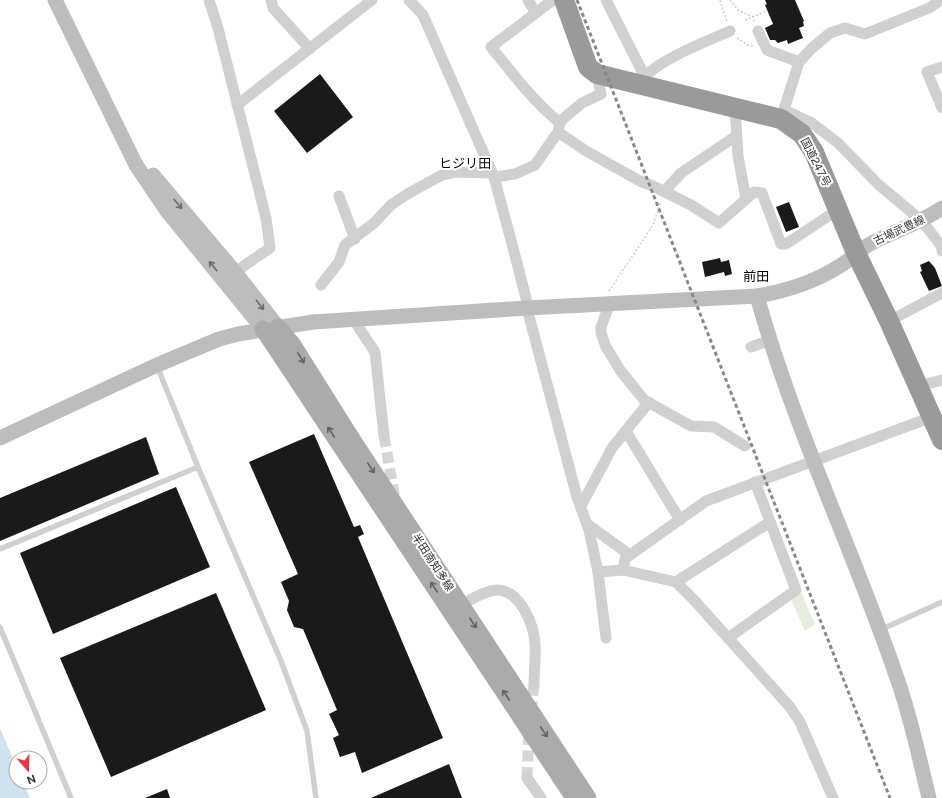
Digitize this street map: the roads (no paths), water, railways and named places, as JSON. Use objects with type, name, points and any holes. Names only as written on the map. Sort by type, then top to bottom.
[{"type":"highway","points":[[564,0],[588,67],[597,74]]},
{"type":"highway","name":"国道247号","points":[[597,74],[643,81],[735,107],[783,114],[802,134],[814,152],[856,252],[889,320],[942,440]]},
{"type":"main road","name":"半田南知多線","points":[[270,328],[574,798]]},
{"type":"main road","name":"半田南知多線","points":[[270,328],[293,345],[395,504],[588,798]]},
{"type":"street","points":[[55,0],[106,104],[141,161],[270,328]]},
{"type":"street","points":[[209,0],[218,28],[266,218],[270,248],[230,276]]},
{"type":"street","points":[[271,0],[272,8],[310,49]]},
{"type":"street","points":[[237,105],[372,0]]},
{"type":"street","points":[[409,0],[423,15],[493,175],[511,240],[527,308],[587,524],[598,572],[606,638]]},
{"type":"street","points":[[528,0],[536,13]]},
{"type":"street","points":[[553,0],[491,47],[530,95],[559,127],[586,151],[640,181],[691,205],[719,224],[754,192],[762,193],[782,244],[786,244],[839,209]]},
{"type":"street","points":[[606,0],[643,81],[658,67],[730,31]]},
{"type":"street","points":[[941,0],[929,8],[865,34],[845,28],[830,33],[811,49],[799,62],[783,114],[812,123],[838,143],[879,185],[922,221],[942,247],[942,251]]},
{"type":"street","points":[[758,31],[767,50],[799,62]]},
{"type":"street","points":[[942,67],[927,72],[942,108]]},
{"type":"street","points":[[321,285],[339,262],[345,245],[355,239],[374,223],[392,205],[428,182],[442,175],[456,172],[493,175],[515,174],[535,165],[559,127],[575,107],[601,94],[597,74]]},
{"type":"street","points":[[735,107],[738,156],[746,199]]},
{"type":"street","points":[[664,192],[681,172],[736,136]]},
{"type":"street","points":[[339,196],[355,239]]},
{"type":"street","name":"古場武豊線","points":[[0,438],[157,365],[220,339],[270,328],[352,319],[527,308],[608,299],[757,296],[788,290],[817,278],[839,267],[856,252],[922,221],[942,208]]},
{"type":"street","points":[[889,320],[942,293]]},
{"type":"street","points":[[757,296],[813,461],[900,688],[929,798]]},
{"type":"street","points":[[608,299],[601,327],[601,333],[606,347],[620,370],[644,400],[691,426],[714,426],[745,446]]},
{"type":"street","points":[[352,319],[375,352],[384,436]]},
{"type":"street","points":[[751,347],[771,340]]},
{"type":"street","points":[[918,386],[942,380]]},
{"type":"street","points":[[581,506],[612,448],[649,402]]},
{"type":"street","points":[[623,570],[625,559],[706,501],[932,417]]},
{"type":"street","points":[[626,431],[680,520]]},
{"type":"street","points":[[728,638],[796,590],[755,482]]},
{"type":"street","points":[[676,582],[770,522]]},
{"type":"street","points":[[587,524],[630,555]]},
{"type":"street","points":[[598,572],[623,570],[676,582],[790,707],[800,722],[832,798]]},
{"type":"street","points":[[470,600],[495,590],[509,594],[517,600],[523,609],[533,634],[535,645],[534,685]]},
{"type":"street","points":[[527,778],[541,798]]},
{"type":"lane","points":[[157,365],[198,467],[281,661],[307,731],[316,798]]},
{"type":"lane","points":[[0,549],[198,467]]},
{"type":"lane","points":[[879,630],[942,602]]},
{"type":"lane","points":[[0,627],[71,798]]},
{"type":"water","points":[[0,728],[9,750],[8,750],[8,790],[26,790],[30,798],[0,798]]},
{"type":"tunnel","points":[[384,436],[395,499]]},
{"type":"tunnel","points":[[531,712],[534,685]]},
{"type":"tunnel","points":[[527,778],[529,729]]},
{"type":"railway","points":[[577,0],[890,798]]},
{"type":"district","name":"ヒジリ田","points":[[465,163]]},
{"type":"district","name":"前田","points":[[756,276]]}]
